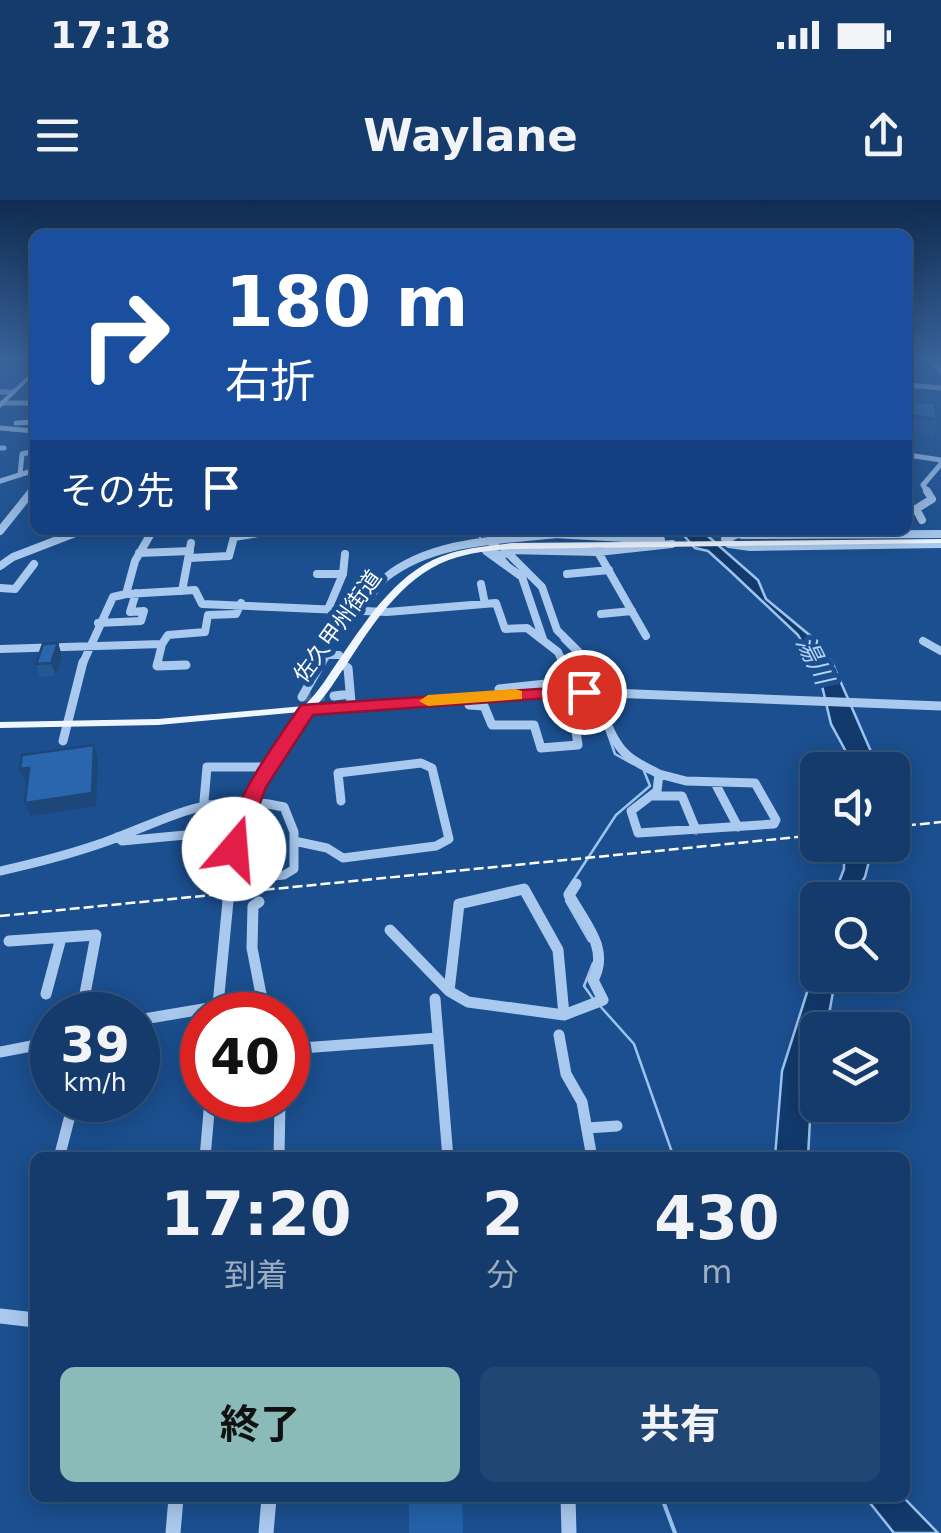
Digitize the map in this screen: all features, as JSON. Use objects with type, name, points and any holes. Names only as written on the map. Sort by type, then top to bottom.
[{"type":"main road","name":"佐久甲州街道","points":[[0,724],[158,722],[305,703],[399,584],[423,568],[492,543],[941,539]]},
{"type":"street","points":[[0,426],[30,423]]},
{"type":"street","points":[[0,426],[22,427],[11,441]]},
{"type":"street","points":[[20,432],[30,431]]},
{"type":"street","points":[[20,474],[22,454],[30,452]]},
{"type":"street","points":[[912,457],[941,462],[922,485],[932,499],[916,509],[922,520]]},
{"type":"street","points":[[1,480],[30,473]]},
{"type":"street","points":[[0,531],[30,494]]},
{"type":"street","points":[[0,566],[70,535]]},
{"type":"street","points":[[98,623],[141,621],[144,611],[130,612],[131,594],[139,553],[151,535]]},
{"type":"street","points":[[139,553],[190,551],[229,556],[234,538],[250,535]]},
{"type":"street","points":[[492,543],[538,535]]},
{"type":"street","points":[[492,543],[598,552],[670,547],[669,542],[589,535]]},
{"type":"street","points":[[723,542],[739,535]]},
{"type":"street","points":[[810,535],[941,539]]},
{"type":"street","points":[[334,696],[351,701],[546,684],[561,677],[565,663],[538,631],[524,581],[492,543]]},
{"type":"street","points":[[492,543],[542,586],[556,630],[590,660],[592,692],[627,756],[659,774],[686,782],[755,782],[776,820],[738,827],[696,830],[638,833],[631,811],[652,796],[682,796],[696,830]]},
{"type":"street","points":[[182,591],[190,551]]},
{"type":"street","points":[[598,552],[646,636]]},
{"type":"street","points":[[330,607],[343,574],[345,554]]},
{"type":"street","points":[[0,588],[15,589],[34,564]]},
{"type":"street","points":[[567,574],[609,570]]},
{"type":"street","points":[[318,574],[343,574]]},
{"type":"street","points":[[480,584],[484,604]]},
{"type":"street","points":[[63,740],[86,649],[113,597],[197,591],[202,604],[374,612],[496,603],[505,629],[527,628],[540,643],[548,644]]},
{"type":"street","points":[[186,665],[158,666],[168,635],[205,632],[208,615],[236,614],[241,603]]},
{"type":"street","points":[[602,614],[632,610]]},
{"type":"street","points":[[194,648],[198,633]]},
{"type":"street","points":[[924,641],[941,651]]},
{"type":"street","points":[[0,649],[162,644]]},
{"type":"street","points":[[305,703],[300,694],[327,655],[340,659],[348,668],[351,701]]},
{"type":"street","points":[[305,703],[592,692],[941,706]]},
{"type":"street","points":[[450,699],[456,705],[482,704],[492,725],[530,723],[541,748],[578,745],[576,732]]},
{"type":"street","points":[[220,992],[238,830],[248,802],[305,703]]},
{"type":"street","points":[[294,841],[320,846],[344,858],[436,846],[448,839],[432,768],[422,763],[338,772],[341,802]]},
{"type":"street","points":[[204,801],[206,767],[268,767]]},
{"type":"street","points":[[652,796],[659,774]]},
{"type":"street","points":[[715,782],[738,827]]},
{"type":"street","points":[[0,871],[117,837],[204,801],[284,807],[294,841],[291,873],[229,890]]},
{"type":"street","points":[[117,837],[122,841],[147,840],[238,830]]},
{"type":"street","points":[[390,930],[416,958],[434,970],[449,991],[468,1002],[564,1015],[602,1000],[593,980],[602,958],[569,896],[576,884]]},
{"type":"street","points":[[449,991],[458,904],[524,889],[558,950],[564,1015]]},
{"type":"street","points":[[259,902],[253,906],[250,933],[252,964],[260,992]]},
{"type":"street","points":[[8,941],[96,935],[85,992]]},
{"type":"street","points":[[44,988],[61,938]]},
{"type":"street","points":[[435,999],[448,1152]]},
{"type":"street","points":[[559,1035],[566,1074],[582,1102],[591,1152]]},
{"type":"street","points":[[310,1047],[438,1038]]},
{"type":"street","points":[[0,1052],[30,1046]]},
{"type":"street","points":[[61,1152],[68,1122]]},
{"type":"street","points":[[206,1152],[208,1122]]},
{"type":"street","points":[[279,1152],[280,1122]]},
{"type":"street","points":[[587,1128],[617,1126]]},
{"type":"street","points":[[0,1316],[30,1319]]},
{"type":"street","points":[[173,1533],[176,1502]]},
{"type":"street","points":[[266,1533],[269,1502]]},
{"type":"street","points":[[568,1502],[569,1533]]},
{"type":"shaded area","points":[[409,1502],[462,1502],[463,1533],[409,1533]]},
{"type":"water","name":"湯川","points":[[683,535],[707,535],[758,580],[766,599],[813,638],[832,662],[871,752],[846,752],[831,724],[819,673],[798,635],[708,551],[695,548]]},
{"type":"water","points":[[844,862],[869,862],[862,882],[839,882]]},
{"type":"water","points":[[807,992],[833,992],[830,1009],[801,1012]]},
{"type":"water","points":[[800,1014],[800,1122],[810,1122],[808,1152],[775,1152],[782,1071]]},
{"type":"water","points":[[869,1502],[908,1502],[938,1533],[894,1533]]},
{"type":"building","points":[[58,643],[51,663],[36,664],[43,644]]},
{"type":"building","points":[[94,745],[92,793],[25,803],[29,768],[20,769],[22,755]]},
{"type":"waterway","points":[[562,640],[574,652]]},
{"type":"waterway","points":[[586,687],[587,665]]},
{"type":"waterway","points":[[588,694],[598,708]]},
{"type":"waterway","points":[[608,734],[615,754],[633,764]]},
{"type":"waterway","points":[[565,893],[616,815],[650,786],[644,771]]},
{"type":"waterway","points":[[566,901],[589,941]]},
{"type":"waterway","points":[[593,963],[584,986],[594,1000]]},
{"type":"waterway","points":[[600,1006],[634,1044],[672,1152]]},
{"type":"waterway","points":[[663,1502],[675,1533]]},
{"type":"tunnel","points":[[302,697],[334,696]]},
{"type":"railway","points":[[910,825],[941,822]]},
{"type":"railway","points":[[0,916],[800,837]]},
{"type":"slow traffic","points":[[428,701],[515,695]]},
{"type":"route","points":[[234,849],[242,816],[256,787],[307,710],[584,692]]}]
